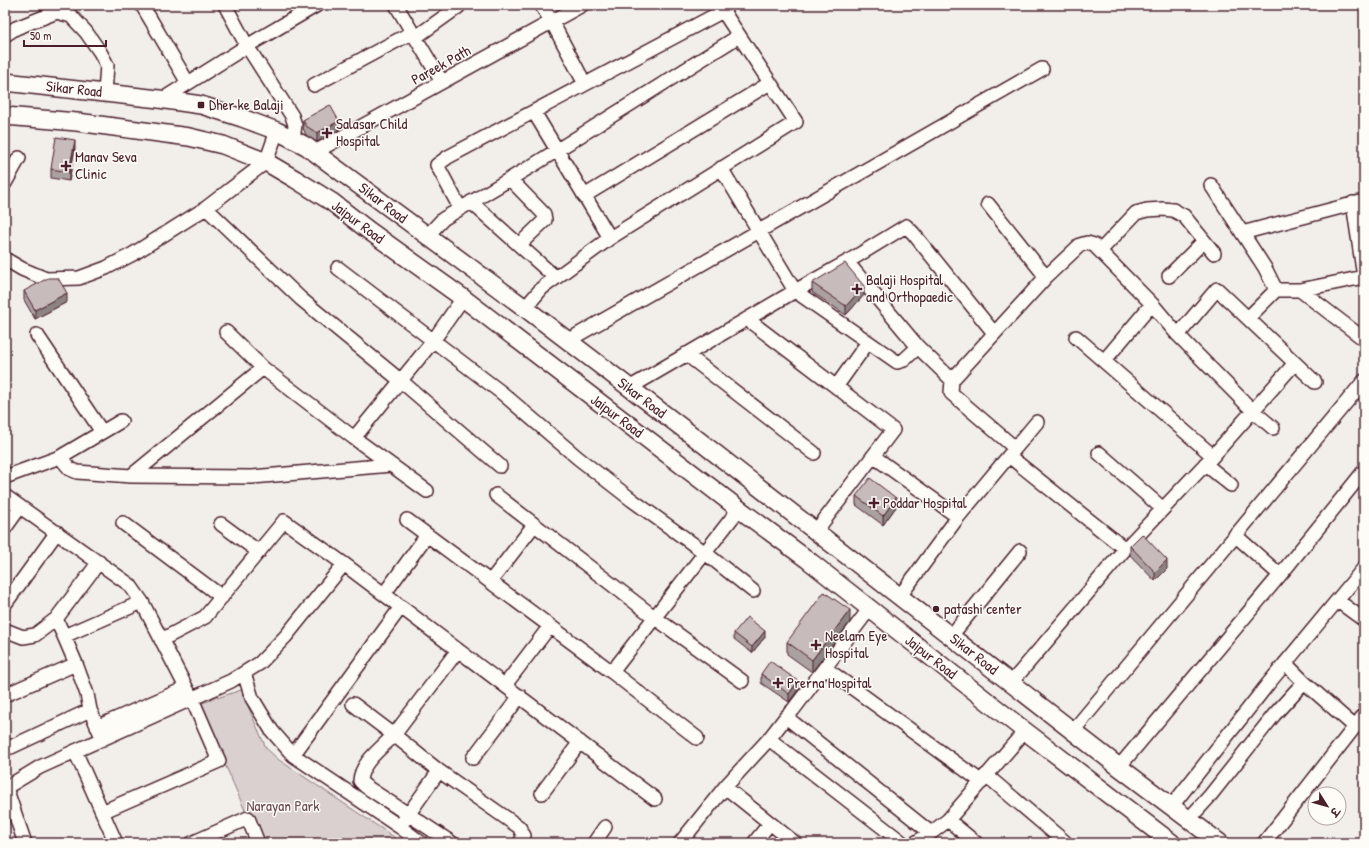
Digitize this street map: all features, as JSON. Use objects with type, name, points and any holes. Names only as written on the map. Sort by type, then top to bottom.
[{"type":"main road","name":"Sikar Road","points":[[5,82],[163,99],[201,105],[242,118],[277,132],[293,139],[315,152],[567,340],[952,636],[1072,731],[1220,843]]},
{"type":"main road","name":"Jaipur Road","points":[[5,116],[77,122],[189,137],[223,145],[266,162],[332,202],[464,298],[739,509],[808,560],[1025,731],[1172,843]]},
{"type":"street","points":[[142,5],[188,83]]},
{"type":"street","points":[[225,5],[247,46],[292,116],[295,125],[293,139]]},
{"type":"street","points":[[163,99],[315,5]]},
{"type":"street","points":[[396,5],[442,82]]},
{"type":"street","points":[[314,85],[414,35],[458,7],[457,5]]},
{"type":"street","points":[[542,5],[585,84]]},
{"type":"street","name":"Pareek Path","points":[[315,152],[582,5]]},
{"type":"street","points":[[525,308],[542,288],[556,278],[610,238],[796,122],[721,8],[534,112],[448,157],[437,165],[466,205],[519,245],[556,278]]},
{"type":"street","points":[[5,35],[16,28],[57,12],[71,16],[86,32],[100,52],[106,64],[105,93]]},
{"type":"street","points":[[427,236],[443,218],[510,179],[739,36]]},
{"type":"street","points":[[567,340],[1042,69]]},
{"type":"street","points":[[584,196],[770,83]]},
{"type":"street","points":[[534,112],[610,238]]},
{"type":"street","points":[[5,259],[22,269],[46,279],[79,278],[106,268],[133,254],[206,208],[266,162],[277,132]]},
{"type":"street","points":[[5,183],[18,158]]},
{"type":"street","points":[[721,168],[795,291],[897,362],[904,360],[918,347]]},
{"type":"street","points":[[510,179],[544,214],[545,220],[519,245]]},
{"type":"street","points":[[1211,185],[1264,268],[1276,290]]},
{"type":"street","points":[[1242,233],[1358,202],[1364,277],[1300,290],[1276,290],[1248,318]]},
{"type":"street","points":[[988,204],[1046,278]]},
{"type":"street","points":[[206,208],[301,300],[401,381],[500,466]]},
{"type":"street","points":[[1100,252],[1136,213],[1147,210],[1163,209],[1173,210],[1184,216],[1214,253]]},
{"type":"street","points":[[629,388],[747,318],[847,262],[906,226],[994,333]]},
{"type":"street","points":[[1169,276],[1204,241]]},
{"type":"street","points":[[1125,549],[1012,452],[951,393],[952,380],[1046,278],[1080,245],[1090,243],[1100,252],[1152,304],[1178,335],[1252,410],[1273,428]]},
{"type":"street","points":[[847,262],[918,347],[952,380]]},
{"type":"street","points":[[338,268],[502,392],[578,458],[632,500],[704,552],[752,591]]},
{"type":"street","points":[[1178,335],[1217,290],[1315,382]]},
{"type":"street","points":[[1300,290],[1364,339]]},
{"type":"street","points":[[354,438],[433,341],[464,298]]},
{"type":"street","points":[[1104,361],[1152,304]]},
{"type":"street","points":[[747,318],[893,430],[816,531]]},
{"type":"street","points":[[226,332],[263,368],[354,438],[427,491]]},
{"type":"street","points":[[38,335],[102,432]]},
{"type":"street","points":[[1076,337],[1104,361],[1209,460],[1231,485]]},
{"type":"street","points":[[836,387],[868,342]]},
{"type":"street","points":[[686,354],[814,453]]},
{"type":"street","points":[[1011,683],[1125,549],[1209,460],[1295,363]]},
{"type":"street","points":[[131,476],[263,368]]},
{"type":"street","points":[[1072,731],[1364,381]]},
{"type":"street","points":[[5,477],[60,457],[121,421]]},
{"type":"street","points":[[900,596],[958,517],[1037,422]]},
{"type":"street","points":[[1099,453],[1162,509]]},
{"type":"street","points":[[873,456],[958,517]]},
{"type":"street","points":[[60,457],[70,469],[77,472],[131,476],[252,477],[391,464]]},
{"type":"street","points":[[1119,767],[1280,575],[1364,471]]},
{"type":"street","points":[[496,495],[654,617],[742,681]]},
{"type":"street","points":[[5,496],[130,585],[142,602],[189,693],[219,761],[102,812]]},
{"type":"street","points":[[5,528],[20,507]]},
{"type":"street","points":[[612,672],[739,509]]},
{"type":"street","points":[[161,640],[205,618],[284,520],[655,799]]},
{"type":"street","points":[[407,520],[612,672],[697,738]]},
{"type":"street","points":[[123,523],[222,597]]},
{"type":"street","points":[[221,524],[259,552]]},
{"type":"street","points":[[490,582],[534,525]]},
{"type":"street","points":[[5,604],[57,532]]},
{"type":"street","points":[[384,594],[427,535]]},
{"type":"street","points":[[1235,535],[1280,575]]},
{"type":"street","points":[[952,636],[1020,551]]},
{"type":"street","points":[[5,630],[22,637],[35,635],[56,619],[99,562]]},
{"type":"street","points":[[24,843],[6,786],[40,767],[75,751],[100,733],[189,693],[231,681],[260,664],[286,636],[344,564]]},
{"type":"street","points":[[1171,807],[1285,663],[1364,568]]},
{"type":"street","points":[[1338,601],[1364,620]]},
{"type":"street","points":[[64,636],[142,602]]},
{"type":"street","points":[[293,755],[401,607]]},
{"type":"street","points":[[680,843],[724,786],[769,739],[793,710],[870,608]]},
{"type":"street","points":[[56,619],[76,664],[87,694],[90,710],[100,733]]},
{"type":"street","points":[[505,685],[550,626]]},
{"type":"street","points":[[452,843],[408,815],[360,781],[366,764],[394,735],[458,650]]},
{"type":"street","points":[[1285,663],[1304,682],[1355,726]]},
{"type":"street","points":[[5,695],[76,664]]},
{"type":"street","points":[[825,668],[984,778],[1065,842],[1064,843]]},
{"type":"street","points":[[244,673],[252,698],[272,731],[293,755],[400,827],[421,843]]},
{"type":"street","points":[[1188,820],[1209,797],[1274,715],[1304,682]]},
{"type":"street","points":[[473,758],[520,696]]},
{"type":"street","points":[[353,704],[439,771],[520,827],[524,836],[520,843]]},
{"type":"street","points":[[5,745],[11,747],[90,710]]},
{"type":"street","points":[[1264,843],[1364,715]]},
{"type":"street","points":[[786,717],[931,833]]},
{"type":"street","points":[[915,843],[948,820],[1025,731]]},
{"type":"street","points":[[769,739],[903,843]]},
{"type":"street","points":[[542,793],[580,742]]},
{"type":"street","points":[[75,751],[116,843]]},
{"type":"street","points":[[400,827],[439,771]]},
{"type":"street","points":[[724,786],[795,843]]},
{"type":"street","points":[[192,843],[248,818],[258,843]]},
{"type":"street","points":[[948,820],[976,843]]},
{"type":"street","points":[[754,843],[770,823]]},
{"type":"street","points":[[594,843],[605,827]]},
{"type":"green space","name":"Narayan Park","points":[[241,690],[266,748],[279,760],[403,843],[259,843],[199,704]]},
{"type":"building","points":[[330,105],[339,121],[317,133],[306,126],[303,120]]},
{"type":"building","points":[[56,137],[75,140],[69,172],[51,169]]},
{"type":"building","points":[[845,263],[864,286],[846,306],[812,283]]},
{"type":"building","points":[[48,278],[58,278],[67,293],[35,310],[24,291]]},
{"type":"building","points":[[870,478],[896,498],[883,516],[856,496]]},
{"type":"building","points":[[1142,534],[1167,560],[1155,572],[1130,546]]},
{"type":"building","points":[[824,592],[850,610],[812,660],[787,642]]},
{"type":"building","points":[[747,617],[765,631],[752,647],[734,633]]},
{"type":"building","points":[[770,661],[798,681],[789,694],[761,674]]},
{"type":"place","name":"Dher ke Balaji","points":[[201,105]]},
{"type":"place","name":"Salasar Child Hospital","points":[[327,133]]},
{"type":"place","name":"Manav Seva Clinic","points":[[66,166]]},
{"type":"place","name":"Balaji Hospital and Orthopaedic","points":[[857,289]]},
{"type":"place","name":"Poddar Hospital","points":[[874,503]]},
{"type":"place","name":"patashi center","points":[[936,609]]},
{"type":"place","name":"Neelam Eye Hospital","points":[[816,645]]},
{"type":"place","name":"Prerna Hospital","points":[[778,683]]}]
